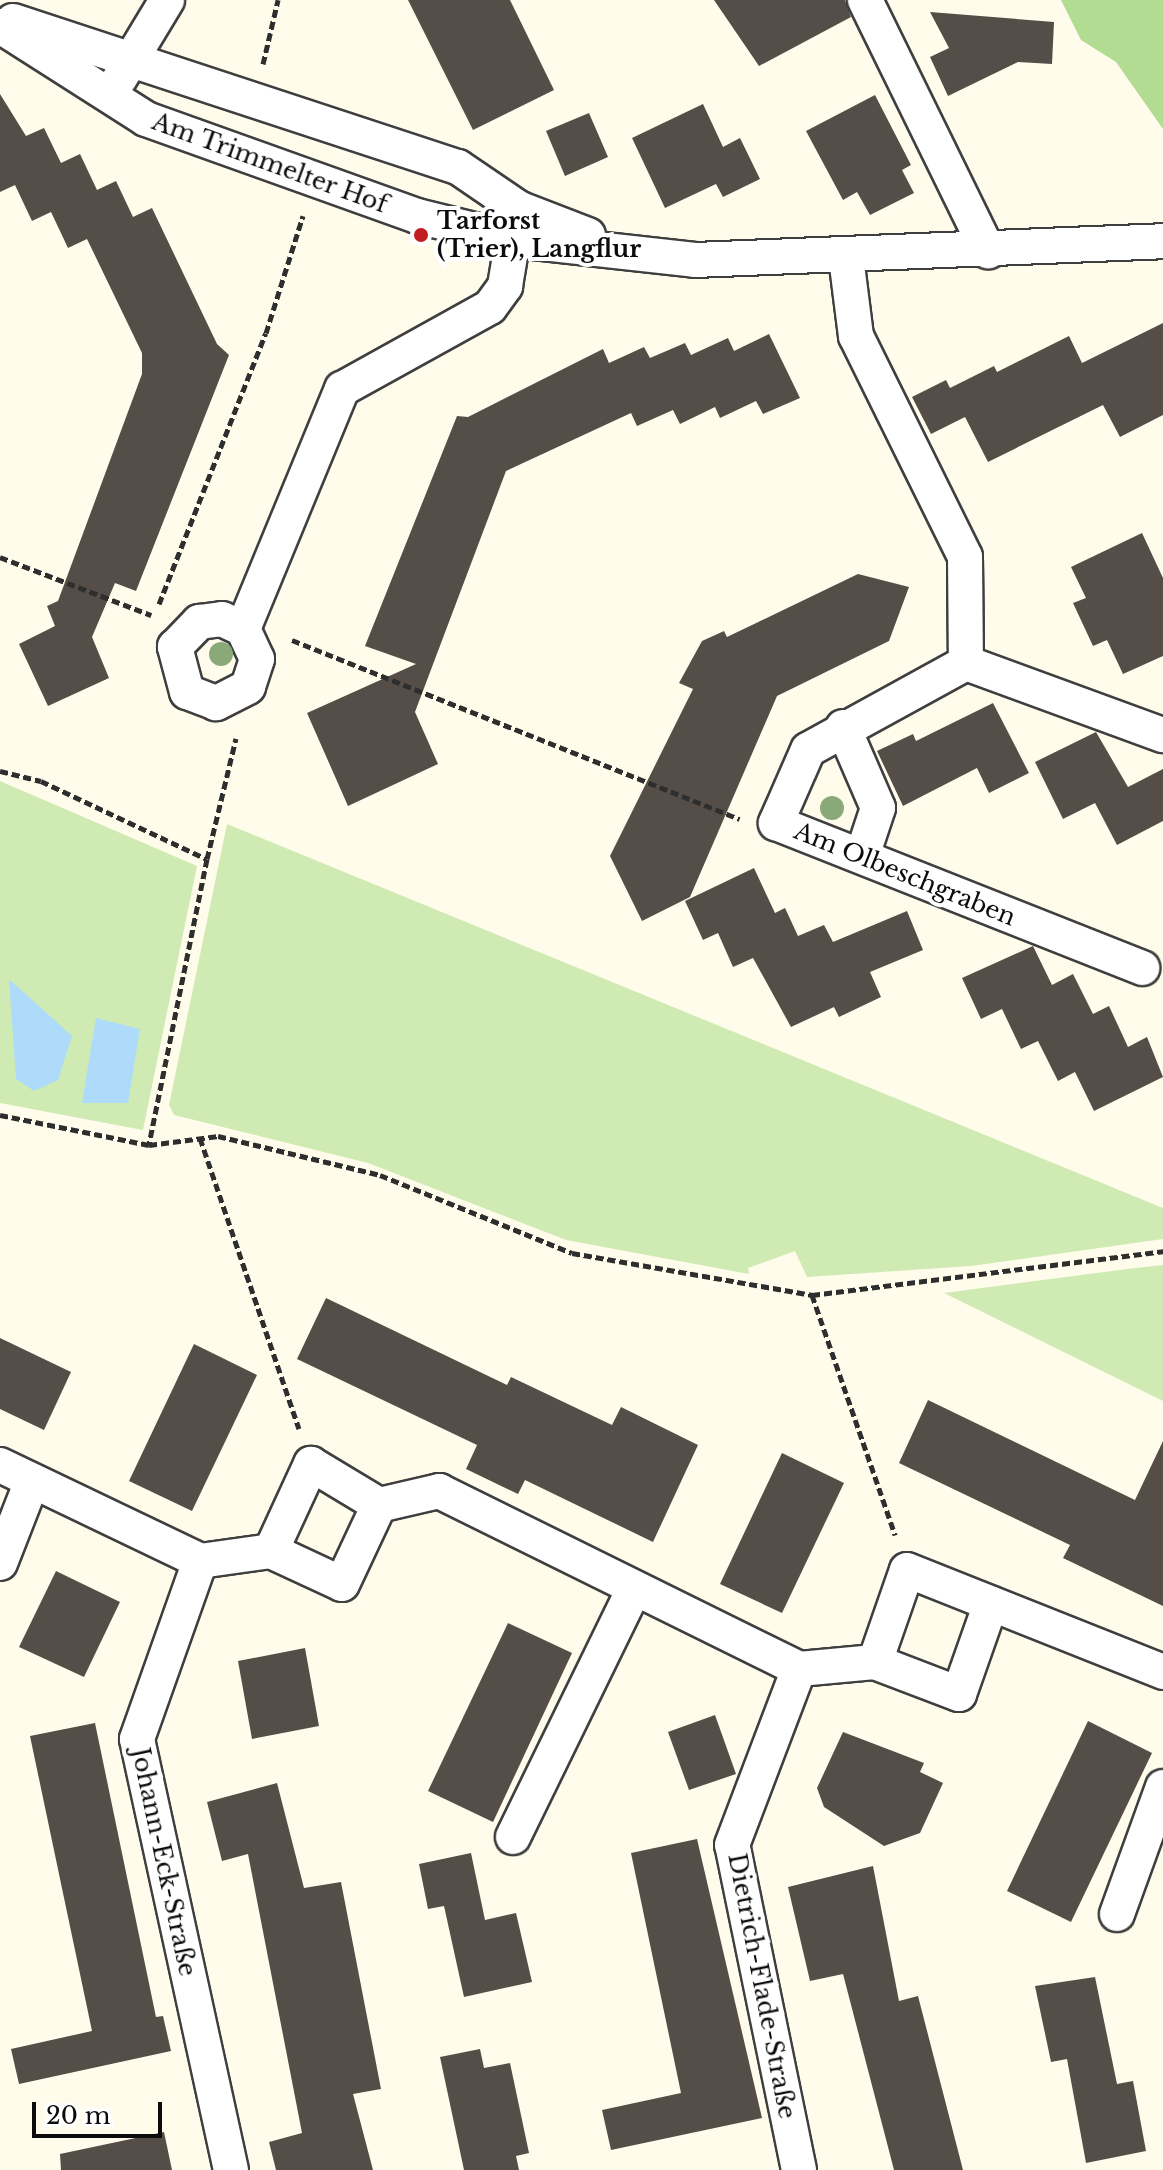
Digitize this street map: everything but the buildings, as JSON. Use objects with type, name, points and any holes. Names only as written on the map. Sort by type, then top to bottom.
[{"type":"street","points":[[112,98],[128,58],[167,0]]},
{"type":"street","points":[[865,0],[988,251]]},
{"type":"street","points":[[0,17],[458,167],[516,224],[505,286],[490,307],[342,389],[248,636],[248,687],[216,703],[187,692],[174,661],[168,626],[210,619],[248,636]]},
{"type":"street","name":"Am Trimmelter Hof","points":[[0,26],[146,119],[417,216],[516,224],[695,260],[846,257],[1163,241]]},
{"type":"street","points":[[846,257],[856,336],[965,557],[966,663],[1163,735]]},
{"type":"street","name":"Am Olbeschgraben","points":[[966,663],[843,727],[808,750],[776,823],[1142,968]]},
{"type":"street","points":[[843,727],[878,808],[862,856]]},
{"type":"street","points":[[271,1551],[311,1464],[379,1505],[439,1491],[633,1591],[799,1669],[875,1662],[959,1694],[991,1603]]},
{"type":"street","points":[[0,1465],[200,1561],[271,1551],[342,1584],[379,1505]]},
{"type":"street","points":[[0,1563],[32,1481]]},
{"type":"street","name":"Johann-Eck-Straße","points":[[200,1561],[137,1739],[231,2170]]},
{"type":"street","points":[[875,1662],[907,1570],[1163,1672]]},
{"type":"street","points":[[513,1837],[633,1591]]},
{"type":"street","name":"Dietrich-Flade-Straße","points":[[799,1669],[732,1845],[799,2170]]},
{"type":"street","points":[[1117,1914],[1163,1787]]},
{"type":"path","points":[[0,557],[168,626],[240,386]]},
{"type":"path","points":[[248,636],[287,638],[745,821],[776,823]]},
{"type":"path","points":[[149,1145],[207,859],[248,687]]},
{"type":"path","points":[[0,771],[41,781],[207,859]]},
{"type":"path","points":[[0,1115],[149,1145],[218,1136],[380,1175],[572,1253],[812,1295],[1163,1251]]},
{"type":"path","points":[[200,1138],[311,1464]]},
{"type":"path","points":[[812,1295],[907,1570]]},
{"type":"green space","points":[[1061,0],[1163,0],[1163,129],[1116,62],[1081,40]]},
{"type":"green space","points":[[0,781],[197,866],[143,1130],[0,1103]]},
{"type":"green space","points":[[227,824],[1163,1208],[1163,1239],[971,1266],[807,1277],[795,1251],[748,1268],[749,1274],[566,1240],[368,1163],[174,1115],[169,1105]]},
{"type":"green space","points":[[1163,1265],[1163,1401],[944,1293],[1127,1269]]},
{"type":"water","points":[[9,979],[72,1036],[58,1080],[34,1091],[16,1079]]},
{"type":"water","points":[[96,1018],[140,1029],[128,1103],[82,1103]]},
{"type":"place","name":"Tarforst (Trier), Langflur","points":[[421,235]]}]
